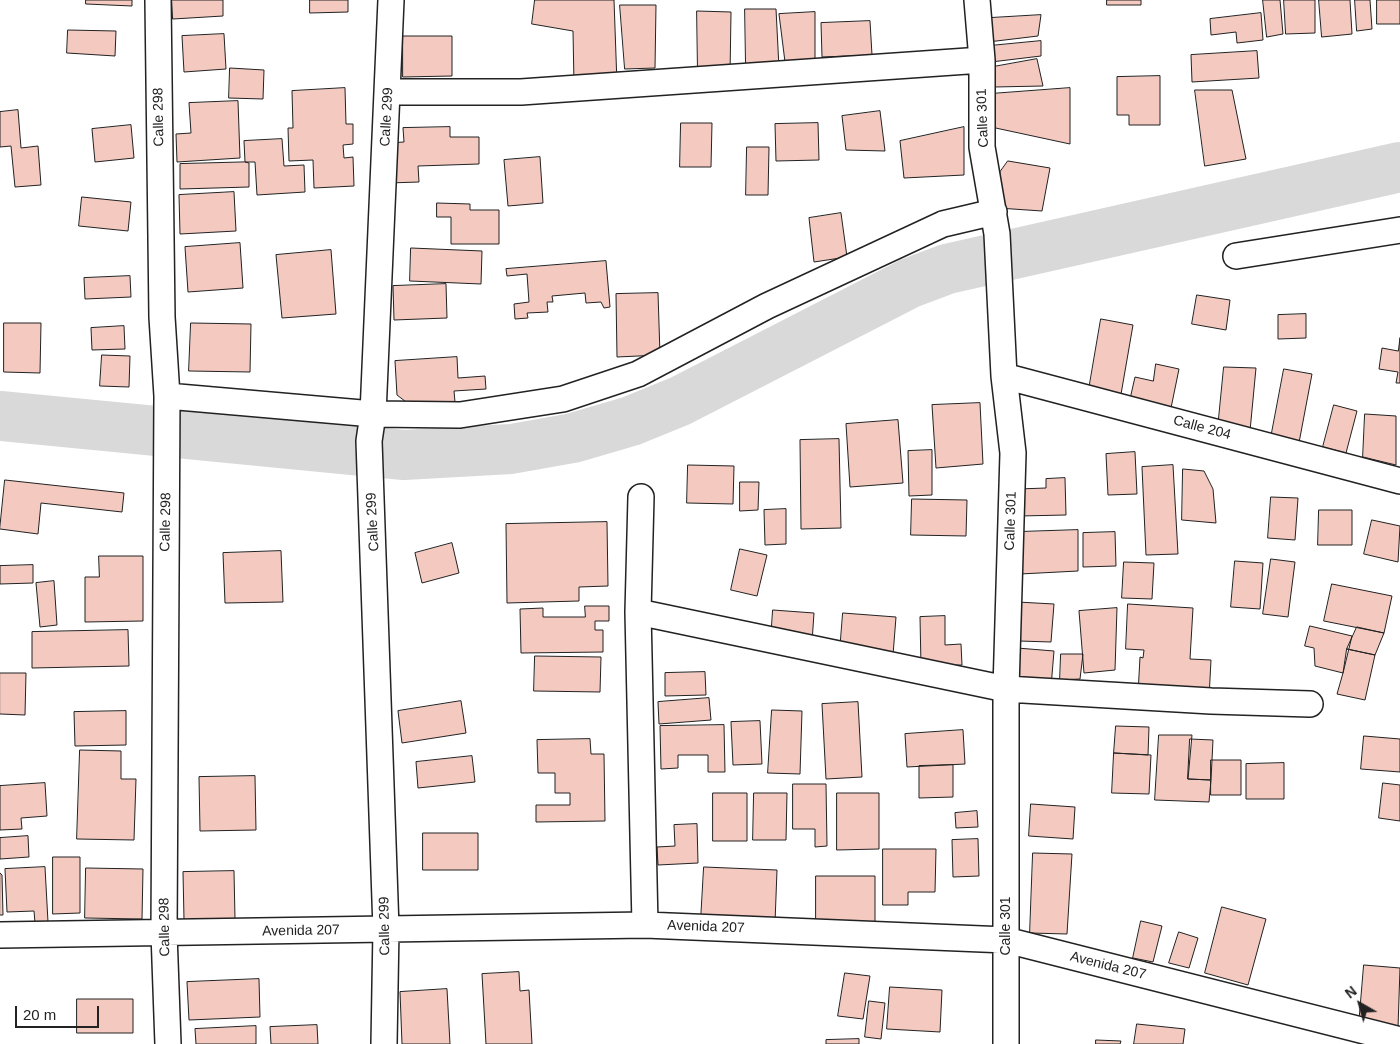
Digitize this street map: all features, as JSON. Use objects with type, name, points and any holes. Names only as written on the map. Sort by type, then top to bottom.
[{"type":"street","name":"Calle 298","points":[[158,0],[162,318],[167,398],[168,527],[165,573],[164,933],[168,1044]]},
{"type":"street","name":"Calle 299","points":[[384,1044],[386,929],[369,441],[373,414],[391,0]]},
{"type":"street","name":"Calle 301","points":[[977,0],[982,60],[982,147],[996,223],[1003,323],[1004,376],[1012,453],[1006,689],[1006,1044]]},
{"type":"street","points":[[388,92],[521,92],[982,60]]},
{"type":"street","points":[[167,398],[373,414],[460,415],[563,399],[638,374],[767,306],[943,224],[996,223]]},
{"type":"street","points":[[1236,256],[1400,230]]},
{"type":"street","name":"Calle 204","points":[[1004,376],[1400,481]]},
{"type":"street","points":[[642,497],[638,612],[645,925]]},
{"type":"street","points":[[638,612],[1006,689],[1211,702],[1310,704]]},
{"type":"street","name":"Avenida 207","points":[[0,935],[645,925],[1006,940],[1400,1040]]},
{"type":"building","points":[[86,0],[132,0],[132,6],[86,4]]},
{"type":"building","points":[[172,0],[223,0],[223,16],[173,19]]},
{"type":"building","points":[[310,0],[348,0],[348,12],[310,13]]},
{"type":"building","points":[[535,0],[614,0],[617,84],[574,85],[573,31],[532,24]]},
{"type":"building","points":[[1107,0],[1141,0],[1141,5],[1107,5]]},
{"type":"building","points":[[1263,0],[1280,0],[1283,34],[1267,37]]},
{"type":"building","points":[[1284,0],[1315,0],[1315,33],[1286,34]]},
{"type":"building","points":[[1319,0],[1350,0],[1352,34],[1322,37]]},
{"type":"building","points":[[1355,0],[1370,0],[1372,29],[1357,31]]},
{"type":"building","points":[[1377,0],[1400,0],[1400,24],[1377,24]]},
{"type":"building","points":[[620,5],[656,5],[655,68],[625,69]]},
{"type":"building","points":[[745,9],[776,9],[779,68],[746,68]]},
{"type":"building","points":[[697,11],[731,12],[730,76],[698,77]]},
{"type":"building","points":[[815,12],[815,59],[785,62],[779,14]]},
{"type":"building","points":[[1261,13],[1263,40],[1237,43],[1236,32],[1211,35],[1210,19]]},
{"type":"building","points":[[1041,15],[1038,36],[988,42],[990,18]]},
{"type":"building","points":[[870,21],[872,55],[822,57],[821,23]]},
{"type":"building","points":[[68,30],[116,31],[115,56],[67,53]]},
{"type":"building","points":[[224,34],[226,69],[184,72],[182,36]]},
{"type":"building","points":[[403,36],[452,36],[452,76],[403,77]]},
{"type":"building","points":[[1041,41],[1041,56],[991,62],[989,46]]},
{"type":"building","points":[[1257,51],[1259,78],[1192,82],[1191,55]]},
{"type":"building","points":[[1037,59],[1043,86],[994,87],[993,67]]},
{"type":"building","points":[[230,68],[264,70],[263,99],[229,98]]},
{"type":"building","points":[[1160,76],[1160,125],[1129,125],[1129,115],[1117,115],[1117,77]]},
{"type":"building","points":[[345,88],[346,124],[353,124],[353,144],[343,145],[344,158],[353,157],[354,186],[314,188],[313,160],[289,161],[288,128],[293,128],[292,91]]},
{"type":"building","points":[[1070,88],[1070,144],[991,127],[990,94]]},
{"type":"building","points":[[1195,90],[1232,90],[1246,159],[1205,166]]},
{"type":"building","points":[[238,101],[240,158],[177,162],[176,134],[191,133],[189,103]]},
{"type":"building","points":[[18,110],[21,148],[38,146],[41,185],[15,187],[11,146],[0,147],[0,112]]},
{"type":"building","points":[[880,111],[885,151],[846,150],[842,116]]},
{"type":"building","points":[[681,123],[712,123],[711,167],[680,167]]},
{"type":"building","points":[[818,123],[819,160],[776,161],[775,124]]},
{"type":"building","points":[[131,125],[134,158],[95,162],[92,129]]},
{"type":"building","points":[[450,127],[450,137],[479,137],[479,164],[418,166],[419,182],[388,183],[387,143],[404,142],[403,128]]},
{"type":"building","points":[[964,127],[964,175],[904,178],[900,141]]},
{"type":"building","points":[[282,139],[284,166],[304,165],[305,192],[257,195],[255,162],[245,162],[244,141]]},
{"type":"building","points":[[747,147],[769,147],[768,195],[746,195]]},
{"type":"building","points":[[540,157],[543,203],[508,206],[504,160]]},
{"type":"building","points":[[1008,161],[1050,168],[1042,211],[998,208],[1000,172]]},
{"type":"building","points":[[249,163],[249,187],[180,189],[180,164]]},
{"type":"building","points":[[234,192],[236,231],[180,234],[179,195]]},
{"type":"building","points":[[82,197],[131,202],[128,231],[79,226]]},
{"type":"building","points":[[437,203],[470,204],[470,210],[499,210],[499,244],[451,244],[451,217],[437,217]]},
{"type":"building","points":[[841,213],[847,257],[814,262],[809,218]]},
{"type":"building","points":[[240,243],[243,288],[188,292],[185,247]]},
{"type":"building","points":[[411,248],[482,251],[481,284],[410,281]]},
{"type":"building","points":[[331,250],[336,314],[282,318],[276,255]]},
{"type":"building","points":[[606,261],[610,307],[604,308],[601,302],[586,303],[585,293],[552,296],[553,302],[547,302],[548,312],[527,313],[528,318],[515,319],[514,304],[529,302],[527,274],[507,276],[506,269]]},
{"type":"building","points":[[130,276],[131,297],[85,299],[84,278]]},
{"type":"building","points":[[446,284],[447,318],[394,320],[393,286]]},
{"type":"building","points":[[658,293],[660,355],[617,357],[616,294]]},
{"type":"building","points":[[1197,295],[1230,300],[1226,330],[1192,324]]},
{"type":"building","points":[[1306,314],[1306,338],[1278,339],[1278,315]]},
{"type":"building","points":[[1101,319],[1133,325],[1120,400],[1088,395]]},
{"type":"building","points":[[4,323],[41,323],[40,373],[4,372]]},
{"type":"building","points":[[191,323],[251,324],[250,372],[189,371]]},
{"type":"building","points":[[124,326],[125,349],[92,350],[91,328]]},
{"type":"building","points":[[1400,338],[1400,383],[1396,383],[1398,372],[1379,369],[1382,348],[1398,351]]},
{"type":"building","points":[[102,355],[130,356],[129,387],[100,386]]},
{"type":"building","points":[[457,357],[458,378],[485,376],[486,389],[454,391],[455,402],[410,405],[397,395],[395,361]]},
{"type":"building","points":[[1156,364],[1179,369],[1171,408],[1130,399],[1135,377],[1153,381]]},
{"type":"building","points":[[1224,367],[1256,368],[1250,431],[1218,428]]},
{"type":"building","points":[[1284,369],[1312,374],[1298,448],[1270,443]]},
{"type":"building","points":[[980,403],[983,464],[936,468],[932,405]]},
{"type":"building","points":[[1334,405],[1357,411],[1346,453],[1323,447]]},
{"type":"building","points":[[1365,414],[1396,416],[1396,465],[1363,457]]},
{"type":"building","points":[[898,420],[903,483],[850,487],[846,424]]},
{"type":"building","points":[[839,439],[841,528],[801,529],[800,440]]},
{"type":"building","points":[[932,450],[932,495],[909,496],[908,451]]},
{"type":"building","points":[[1135,452],[1137,494],[1108,495],[1106,454]]},
{"type":"building","points":[[688,465],[734,466],[733,504],[687,503]]},
{"type":"building","points":[[1173,465],[1178,554],[1146,555],[1142,467]]},
{"type":"building","points":[[1183,469],[1204,471],[1213,489],[1216,523],[1182,520]]},
{"type":"building","points":[[1065,478],[1066,515],[1019,516],[1018,489],[1046,488],[1046,479]]},
{"type":"building","points":[[5,480],[124,493],[122,512],[41,503],[38,534],[0,529]]},
{"type":"building","points":[[740,482],[759,482],[758,510],[740,511]]},
{"type":"building","points":[[1271,497],[1298,498],[1295,540],[1268,538]]},
{"type":"building","points":[[912,499],[967,500],[966,536],[911,535]]},
{"type":"building","points":[[786,509],[786,544],[765,545],[764,510]]},
{"type":"building","points":[[1319,510],[1352,510],[1352,545],[1318,545]]},
{"type":"building","points":[[1372,520],[1400,526],[1398,562],[1364,554]]},
{"type":"building","points":[[607,522],[608,586],[579,587],[579,601],[507,603],[506,524]]},
{"type":"building","points":[[1078,530],[1078,571],[1020,574],[1018,532]]},
{"type":"building","points":[[1115,532],[1116,566],[1083,567],[1083,533]]},
{"type":"building","points":[[452,543],[459,573],[422,583],[415,553]]},
{"type":"building","points":[[740,549],[767,555],[757,596],[731,590]]},
{"type":"building","points":[[281,551],[283,602],[225,603],[223,553]]},
{"type":"building","points":[[99,556],[143,556],[143,621],[85,622],[85,577],[99,577]]},
{"type":"building","points":[[1271,559],[1295,562],[1288,617],[1263,614]]},
{"type":"building","points":[[1235,561],[1263,563],[1260,609],[1231,607]]},
{"type":"building","points":[[1124,562],[1154,563],[1152,599],[1122,598]]},
{"type":"building","points":[[33,565],[33,583],[0,584],[0,566]]},
{"type":"building","points":[[54,581],[57,625],[40,627],[36,583]]},
{"type":"building","points":[[1332,584],[1392,596],[1384,633],[1324,621]]},
{"type":"building","points":[[1017,602],[1054,604],[1051,642],[1019,641]]},
{"type":"building","points":[[1128,604],[1193,608],[1190,659],[1211,660],[1209,698],[1138,694],[1140,657],[1143,658],[1144,650],[1126,649]]},
{"type":"building","points":[[585,606],[609,606],[609,621],[595,621],[595,630],[603,630],[603,652],[521,653],[520,609],[543,608],[543,617],[585,617]]},
{"type":"building","points":[[1117,608],[1115,670],[1084,673],[1079,611]]},
{"type":"building","points":[[773,610],[814,613],[812,642],[771,639]]},
{"type":"building","points":[[843,613],[896,617],[893,655],[840,651]]},
{"type":"building","points":[[945,616],[945,645],[961,644],[962,665],[921,666],[920,617]]},
{"type":"building","points":[[1310,626],[1352,636],[1343,673],[1315,666],[1314,648],[1305,646]]},
{"type":"building","points":[[1357,627],[1384,633],[1375,655],[1347,649]]},
{"type":"building","points":[[128,630],[129,666],[32,668],[32,632]]},
{"type":"building","points":[[1017,648],[1054,651],[1051,687],[1017,688]]},
{"type":"building","points":[[1347,649],[1375,655],[1365,700],[1337,694]]},
{"type":"building","points":[[1061,654],[1083,654],[1080,679],[1060,680]]},
{"type":"building","points":[[535,656],[601,657],[600,692],[534,691]]},
{"type":"building","points":[[705,672],[706,695],[665,696],[665,673]]},
{"type":"building","points":[[0,673],[26,673],[25,715],[0,714]]},
{"type":"building","points":[[709,698],[711,720],[659,724],[658,702]]},
{"type":"building","points":[[461,701],[466,733],[402,743],[398,711]]},
{"type":"building","points":[[858,702],[862,777],[826,779],[822,704]]},
{"type":"building","points":[[772,710],[802,711],[800,774],[768,773]]},
{"type":"building","points":[[126,711],[126,745],[75,746],[74,712]]},
{"type":"building","points":[[760,721],[762,764],[733,765],[731,722]]},
{"type":"building","points":[[724,725],[725,772],[708,772],[708,755],[678,755],[678,768],[661,769],[660,726]]},
{"type":"building","points":[[1116,726],[1149,727],[1148,755],[1114,753]]},
{"type":"building","points":[[963,730],[965,764],[907,767],[905,734]]},
{"type":"building","points":[[1159,735],[1192,735],[1188,779],[1211,780],[1209,802],[1155,800]]},
{"type":"building","points":[[1364,736],[1400,739],[1400,772],[1361,769]]},
{"type":"building","points":[[590,739],[591,754],[604,754],[605,821],[536,822],[536,805],[570,805],[570,793],[555,793],[555,773],[538,773],[537,740]]},
{"type":"building","points":[[1190,739],[1213,740],[1211,780],[1188,779]]},
{"type":"building","points":[[80,750],[121,751],[121,779],[136,779],[134,840],[77,839]]},
{"type":"building","points":[[1114,753],[1151,755],[1149,794],[1112,793]]},
{"type":"building","points":[[472,756],[475,782],[418,788],[416,762]]},
{"type":"building","points":[[1211,760],[1241,760],[1241,795],[1211,795]]},
{"type":"building","points":[[1284,763],[1284,799],[1246,799],[1246,764]]},
{"type":"building","points":[[953,765],[953,797],[919,798],[919,766]]},
{"type":"building","points":[[255,776],[256,830],[200,831],[199,777]]},
{"type":"building","points":[[45,783],[47,816],[21,818],[22,829],[0,830],[0,786]]},
{"type":"building","points":[[1383,783],[1400,785],[1400,821],[1379,818]]},
{"type":"building","points":[[793,784],[826,784],[827,846],[815,847],[815,829],[793,829]]},
{"type":"building","points":[[713,793],[747,793],[747,841],[713,841]]},
{"type":"building","points":[[754,793],[787,793],[786,840],[753,840]]},
{"type":"building","points":[[837,793],[879,793],[879,849],[837,850]]},
{"type":"building","points":[[1031,804],[1075,807],[1073,839],[1029,836]]},
{"type":"building","points":[[977,811],[978,827],[956,828],[955,813]]},
{"type":"building","points":[[697,824],[698,863],[658,865],[657,847],[675,846],[674,825]]},
{"type":"building","points":[[423,833],[478,833],[478,870],[423,870]]},
{"type":"building","points":[[28,836],[29,857],[0,859],[0,838]]},
{"type":"building","points":[[978,839],[979,876],[953,877],[952,840]]},
{"type":"building","points":[[883,849],[936,849],[935,892],[908,892],[908,905],[883,905]]},
{"type":"building","points":[[1033,853],[1072,854],[1067,934],[1030,933]]},
{"type":"building","points":[[53,857],[80,857],[80,913],[53,914]]},
{"type":"building","points":[[45,867],[48,922],[35,923],[34,911],[7,912],[5,869]]},
{"type":"building","points":[[704,867],[777,870],[775,923],[701,920]]},
{"type":"building","points":[[86,868],[143,869],[142,919],[85,918]]},
{"type":"building","points":[[234,871],[235,919],[184,920],[183,872]]},
{"type":"building","points":[[0,873],[2,875],[3,915],[0,915]]},
{"type":"building","points":[[816,876],[875,876],[875,929],[816,929]]},
{"type":"building","points":[[1222,907],[1266,919],[1248,985],[1205,973]]},
{"type":"building","points":[[1141,921],[1162,926],[1153,962],[1133,958]]},
{"type":"building","points":[[1179,932],[1198,938],[1189,968],[1169,963]]},
{"type":"building","points":[[1364,965],[1400,968],[1398,1028],[1359,1025]]},
{"type":"building","points":[[519,972],[520,991],[529,990],[532,1044],[486,1044],[482,974]]},
{"type":"building","points":[[845,973],[870,976],[863,1019],[838,1016]]},
{"type":"building","points":[[259,979],[260,1017],[189,1020],[187,982]]},
{"type":"building","points":[[890,987],[942,990],[940,1032],[887,1029]]},
{"type":"building","points":[[447,989],[450,1044],[402,1044],[400,992]]},
{"type":"building","points":[[77,999],[133,999],[133,1033],[77,1033]]},
{"type":"building","points":[[869,1001],[885,1003],[881,1039],[865,1037]]},
{"type":"building","points":[[1137,1024],[1185,1029],[1183,1044],[1134,1044]]},
{"type":"building","points":[[317,1025],[318,1044],[271,1044],[270,1027]]},
{"type":"building","points":[[256,1026],[256,1044],[196,1044],[195,1029]]},
{"type":"building","points":[[859,1039],[859,1044],[826,1044],[826,1040]]},
{"type":"building","points":[[1096,1040],[1121,1041],[1120,1044],[1096,1044]]},
{"type":"waterway","points":[[0,416],[404,455],[511,449],[573,438],[631,421],[680,401],[910,283],[947,269],[1400,167]]}]
